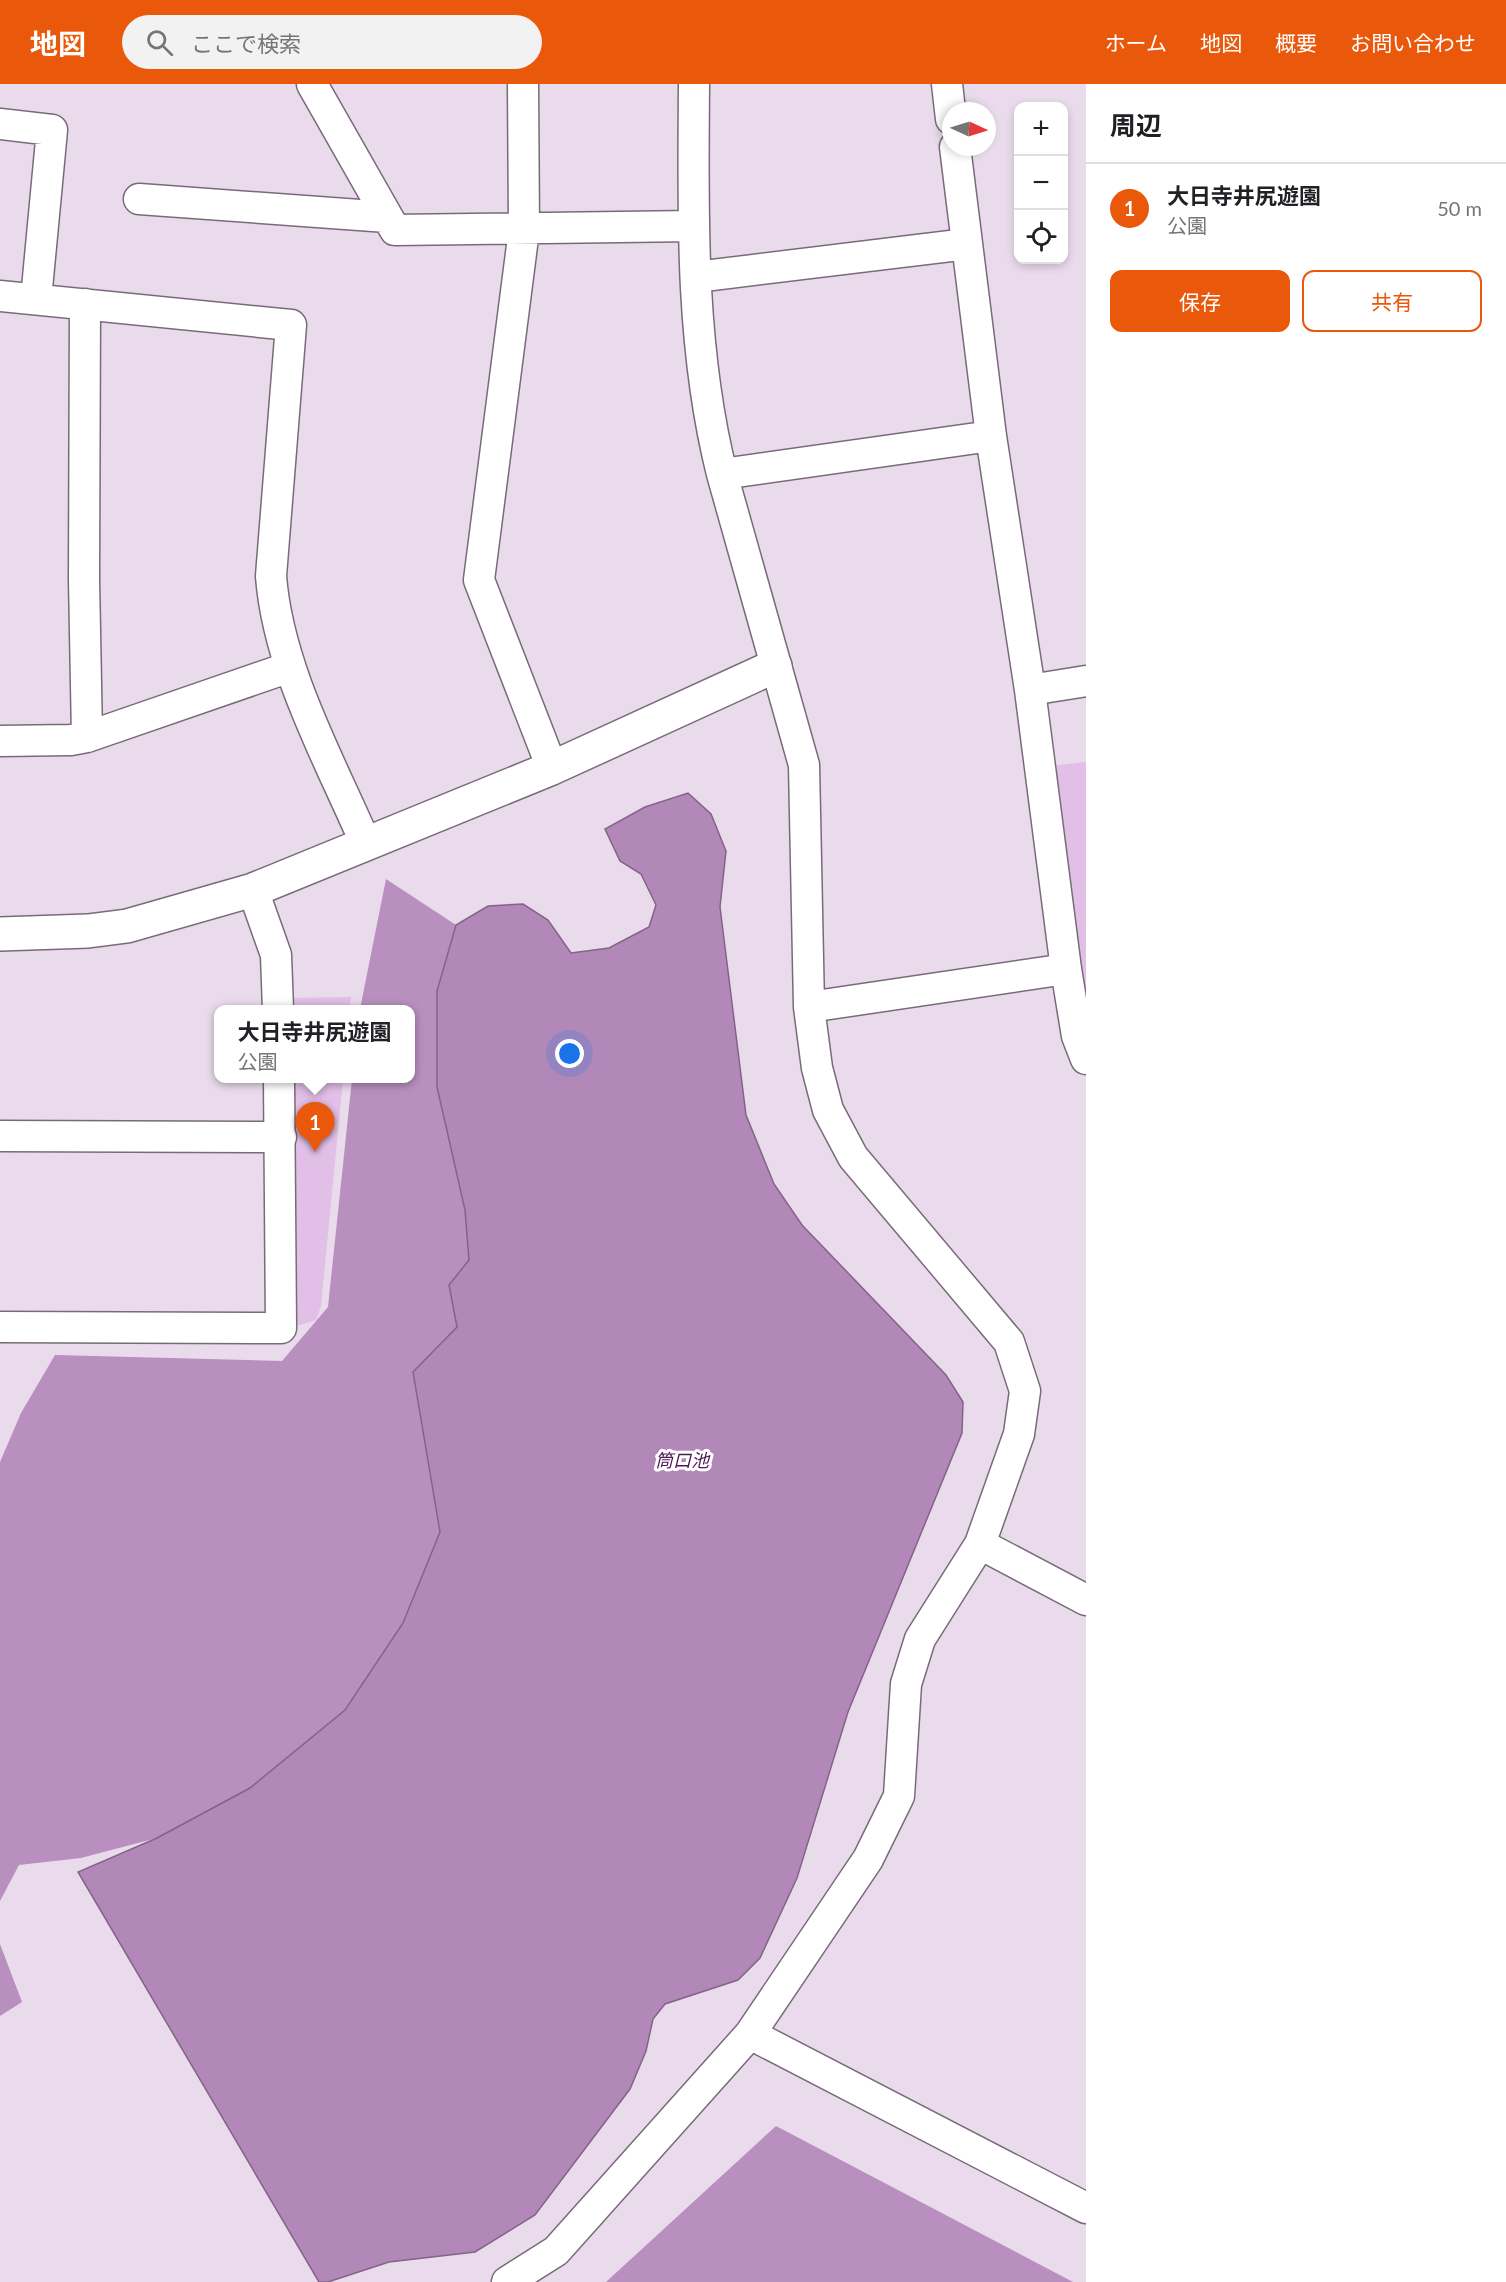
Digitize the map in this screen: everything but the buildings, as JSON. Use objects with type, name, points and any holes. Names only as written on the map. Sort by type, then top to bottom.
[{"type":"street","points":[[312,84],[395,230],[693,226]]},
{"type":"street","points":[[522,84],[524,230],[479,580],[552,768]]},
{"type":"street","points":[[507,2282],[556,2251],[750,2034],[868,1859],[899,1796],[906,1684],[920,1639],[980,1544],[1019,1434],[1025,1391],[1009,1342],[854,1157],[828,1110],[817,1068],[809,1007],[804,765],[722,474],[701,368],[693,226],[694,84]]},
{"type":"street","points":[[947,84],[949,102]]},
{"type":"street","points":[[0,124],[52,130],[36,299]]},
{"type":"street","points":[[955,156],[991,436],[1030,690],[1066,969],[1077,1036],[1086,1059]]},
{"type":"street","points":[[139,199],[387,217]]},
{"type":"street","points":[[696,277],[967,244]]},
{"type":"street","points":[[0,296],[291,325],[271,576],[273,599],[290,667],[365,842]]},
{"type":"street","points":[[85,303],[84,579],[87,737]]},
{"type":"street","points":[[722,474],[991,436]]},
{"type":"street","points":[[0,934],[77,932],[128,926],[253,890],[365,842],[552,768],[775,666]]},
{"type":"street","points":[[0,741],[71,740],[87,737],[290,667]]},
{"type":"street","points":[[1030,690],[1086,681]]},
{"type":"street","points":[[253,890],[276,955],[278,1005]]},
{"type":"street","points":[[809,1007],[1066,969]]},
{"type":"street","points":[[2,1334],[281,1328],[279,1083]]},
{"type":"street","points":[[0,1136],[281,1137]]},
{"type":"street","points":[[980,1544],[1086,1600]]},
{"type":"street","points":[[750,2034],[1086,2208]]},
{"type":"shaded area","points":[[1086,762],[1086,1016],[1051,766]]},
{"type":"shaded area","points":[[386,879],[456,925],[437,991],[437,1086],[465,1210],[469,1260],[449,1285],[457,1327],[413,1373],[440,1533],[403,1623],[345,1710],[250,1788],[157,1838],[81,1858],[19,1865],[0,1901],[0,1462],[21,1413],[55,1355],[282,1361],[328,1307],[352,1083],[415,1083],[415,1005],[361,1005]]},
{"type":"shaded area","points":[[351,997],[350,1005],[293,1005],[293,998]]},
{"type":"shaded area","points":[[293,1083],[343,1083],[321,1306],[316,1320],[294,1327]]},
{"type":"shaded area","points":[[0,1944],[22,2002],[0,2016]]},
{"type":"shaded area","points":[[776,2126],[1073,2282],[606,2282]]},
{"type":"water","name":"筒口池","points":[[688,793],[711,814],[726,851],[720,907],[746,1115],[774,1184],[802,1225],[946,1375],[963,1402],[962,1433],[848,1712],[797,1878],[760,1958],[738,1980],[665,2004],[653,2019],[646,2051],[630,2089],[535,2215],[475,2252],[389,2262],[328,2282],[319,2282],[78,1872],[157,1838],[250,1788],[345,1710],[403,1623],[440,1532],[413,1372],[457,1327],[449,1285],[469,1260],[465,1210],[437,1087],[437,991],[456,925],[488,906],[523,904],[548,920],[571,953],[609,948],[649,927],[656,905],[641,874],[620,861],[605,829],[645,807]]},
{"type":"place","name":"大日寺井尻遊園","points":[[315,1152]]}]
